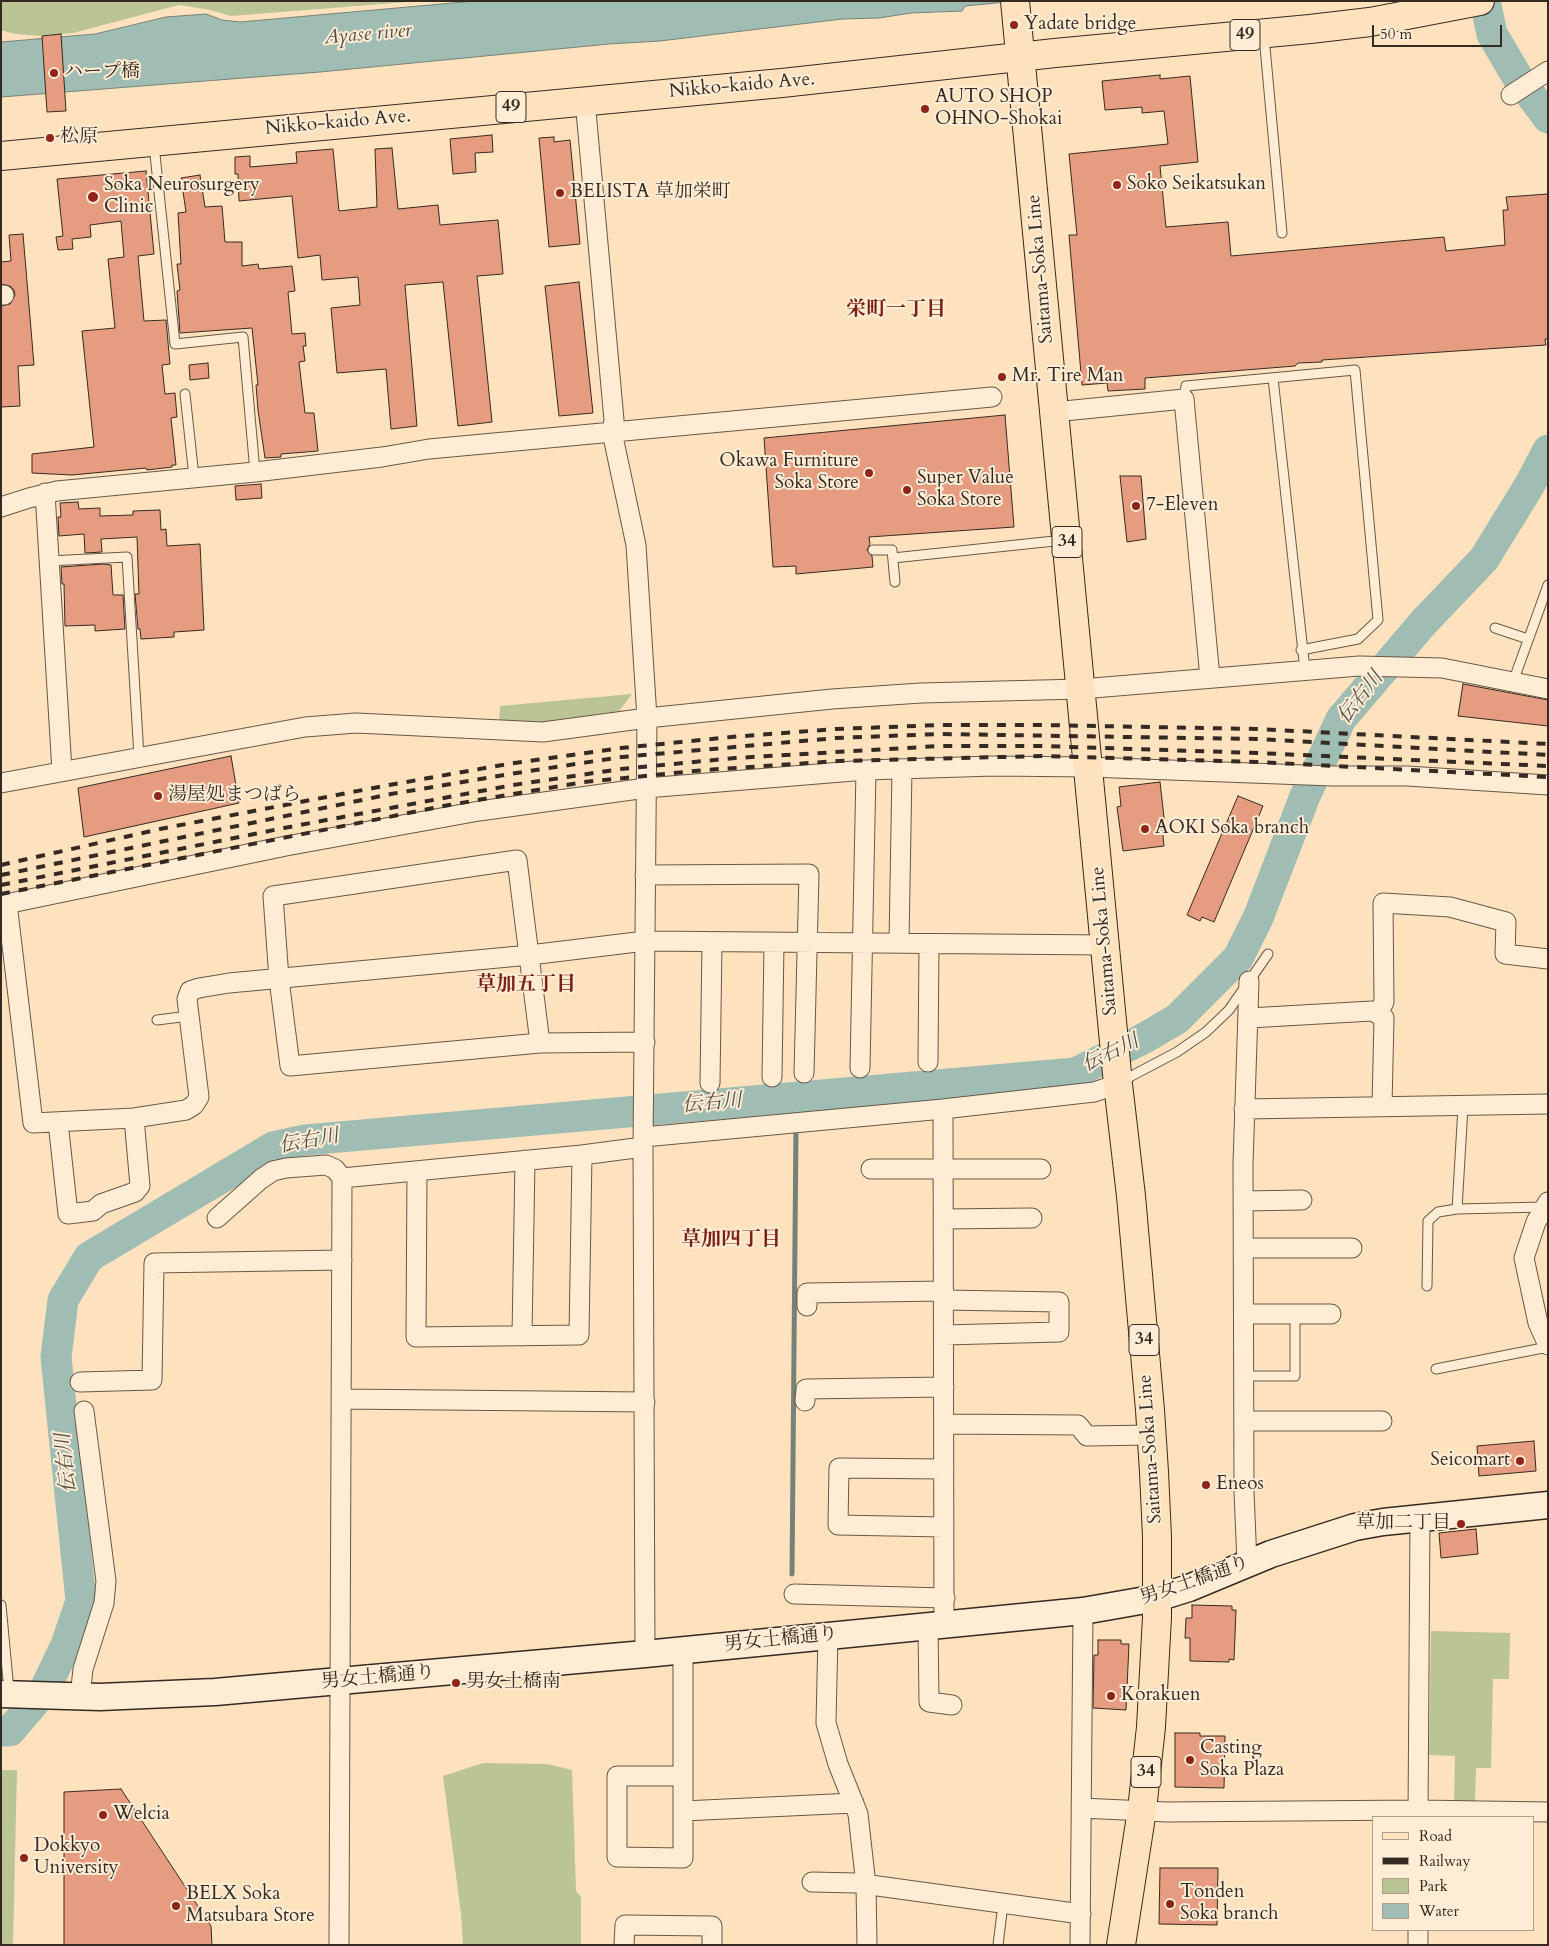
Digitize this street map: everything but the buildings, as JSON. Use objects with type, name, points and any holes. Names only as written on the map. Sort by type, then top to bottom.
[{"type":"main road","name":"Nikko-kaido Ave.","points":[[1,156],[1263,34],[1370,22],[1465,3]]},
{"type":"main road","name":"Saitama-Soka Line","points":[[1016,6],[1130,1196],[1151,1435],[1157,1537],[1156,1642],[1151,1727],[1142,1810],[1121,1945]]},
{"type":"street","points":[[1511,95],[1545,73]]},
{"type":"street","points":[[585,100],[614,420],[612,432],[636,545],[647,718],[644,941],[646,1654]]},
{"type":"street","points":[[1,508],[44,493],[255,472],[382,457],[429,449],[992,397]]},
{"type":"street","points":[[1054,412],[1184,399],[1210,678]]},
{"type":"street","points":[[44,493],[62,771]]},
{"type":"street","points":[[1,783],[305,727],[339,724],[356,723],[542,732],[647,718],[832,699],[921,693],[1081,689],[1359,666],[1442,668],[1548,689]]},
{"type":"street","points":[[1106,946],[644,941],[530,955],[228,984],[190,991],[187,999],[199,1097],[194,1105],[186,1110],[134,1118],[33,1123],[4,904],[286,846],[450,816],[646,788],[866,770],[994,766],[1088,767],[1294,774],[1335,780],[1407,776],[1548,784]]},
{"type":"street","points":[[899,944],[902,769]]},
{"type":"street","points":[[860,1068],[866,770]]},
{"type":"street","points":[[540,1044],[517,860],[273,896],[279,979],[290,1066],[540,1044],[645,1042]]},
{"type":"street","points":[[645,875],[809,874],[804,1073]]},
{"type":"street","points":[[1378,1014],[1384,1002],[1383,903],[1450,907],[1506,922],[1505,954],[1548,959]]},
{"type":"street","points":[[710,1083],[712,943]]},
{"type":"street","points":[[772,1077],[774,943]]},
{"type":"street","points":[[928,1062],[929,945]]},
{"type":"street","points":[[1247,1564],[1244,1421],[1244,1109],[1249,981]]},
{"type":"street","points":[[1249,1018],[1372,1011],[1378,1014],[1384,1018],[1382,1106]]},
{"type":"street","points":[[342,1178],[582,1155],[644,1138],[943,1109],[1094,1092],[1118,1084]]},
{"type":"street","points":[[1244,1109],[1382,1106],[1463,1107],[1548,1104]]},
{"type":"street","points":[[943,1109],[945,1598],[936,1625],[929,1702],[952,1704]]},
{"type":"street","points":[[58,1122],[68,1214],[94,1211],[101,1204],[135,1192],[140,1186],[134,1118]]},
{"type":"street","points":[[417,1171],[416,1337],[579,1335],[582,1155]]},
{"type":"street","points":[[522,1336],[525,1160]]},
{"type":"street","points":[[217,1218],[261,1179],[273,1171],[286,1168],[326,1166],[335,1169],[342,1178],[338,1945]]},
{"type":"street","points":[[871,1169],[1041,1169]]},
{"type":"street","points":[[1244,1200],[1302,1200]]},
{"type":"street","points":[[1546,1204],[1536,1222],[1524,1258],[1538,1322],[1548,1346]]},
{"type":"street","points":[[943,1219],[1032,1218]]},
{"type":"street","points":[[1245,1248],[1352,1248]]},
{"type":"street","points":[[80,1382],[152,1380],[154,1263],[342,1260]]},
{"type":"street","points":[[807,1306],[807,1293],[944,1296],[1059,1302],[1059,1332],[944,1335]]},
{"type":"street","points":[[1244,1314],[1331,1314]]},
{"type":"street","points":[[805,1401],[806,1389],[944,1387]]},
{"type":"street","points":[[341,1399],[645,1402]]},
{"type":"street","points":[[73,1697],[84,1669],[104,1603],[106,1581],[84,1410]]},
{"type":"street","points":[[1244,1421],[1382,1421]]},
{"type":"street","points":[[944,1424],[1078,1425],[1087,1436],[1151,1435]]},
{"type":"street","points":[[944,1469],[839,1468],[838,1525],[944,1527]]},
{"type":"street","name":"男女土橋通り","points":[[5,1694],[73,1697],[144,1696],[340,1681],[646,1654],[1083,1611],[1157,1598],[1189,1588],[1320,1536],[1355,1526],[1548,1505]]},
{"type":"street","points":[[1418,1814],[1420,1518]]},
{"type":"street","points":[[794,1594],[945,1598]]},
{"type":"street","points":[[1080,1945],[1083,1611]]},
{"type":"street","points":[[828,1636],[826,1724],[838,1764],[858,1814],[866,1885],[867,1945]]},
{"type":"street","points":[[682,1650],[683,1776],[683,1858],[617,1857],[617,1776],[683,1776]]},
{"type":"street","points":[[683,1811],[854,1803]]},
{"type":"street","points":[[1082,1808],[1167,1812],[1418,1814],[1548,1812]]},
{"type":"street","points":[[812,1882],[866,1885],[1081,1914]]},
{"type":"street","points":[[624,1945],[625,1925],[712,1926],[712,1945]]},
{"type":"street","points":[[1418,1931],[1418,1945]]},
{"type":"lane","points":[[1263,34],[1282,233]]},
{"type":"lane","points":[[154,141],[175,344],[243,337],[255,472]]},
{"type":"lane","points":[[1184,399],[1186,386],[1355,370],[1378,620],[1358,639],[1302,650]]},
{"type":"lane","points":[[1273,378],[1305,670]]},
{"type":"lane","points":[[185,394],[194,477]]},
{"type":"lane","points":[[893,558],[1066,540]]},
{"type":"lane","points":[[873,550],[892,550],[895,582]]},
{"type":"lane","points":[[48,562],[128,557],[139,757]]},
{"type":"lane","points":[[1513,682],[1548,584]]},
{"type":"lane","points":[[1495,628],[1528,639]]},
{"type":"lane","points":[[1118,1084],[1142,1073],[1206,1032],[1229,1010],[1268,954]]},
{"type":"lane","points":[[156,1020],[189,1016]]},
{"type":"lane","points":[[1457,1208],[1463,1107]]},
{"type":"lane","points":[[1427,1286],[1428,1221],[1438,1212],[1457,1208],[1546,1204]]},
{"type":"lane","points":[[1244,1376],[1295,1376],[1295,1324]]},
{"type":"lane","points":[[1436,1368],[1548,1346]]},
{"type":"lane","points":[[1,1605],[5,1694]]},
{"type":"lane","points":[[998,1945],[1003,1904]]},
{"type":"green space","points":[[1,1],[420,1],[231,16],[210,10],[179,5],[73,33],[42,36],[15,34],[1,30]]},
{"type":"green space","points":[[632,694],[616,715],[567,721],[511,724],[499,721],[500,706]]},
{"type":"green space","points":[[1431,1631],[1510,1633],[1509,1679],[1493,1679],[1491,1768],[1476,1768],[1475,1802],[1454,1802],[1455,1756],[1429,1755]]},
{"type":"green space","points":[[483,1763],[547,1764],[572,1770],[576,1891],[581,1897],[581,1945],[463,1945],[461,1914],[443,1776]]},
{"type":"green space","points":[[1,1770],[17,1770],[13,1945],[1,1945]]},
{"type":"water","name":"Ayase river","points":[[475,1],[1017,1],[965,6],[962,11],[842,19],[660,41],[609,44],[320,72],[1,97],[1,42],[95,34],[166,17],[206,14],[222,20],[240,22]]},
{"type":"waterway","name":"伝右川","points":[[1485,1],[1492,34],[1518,78],[1548,118]]},
{"type":"waterway","name":"伝右川","points":[[1,1731],[10,1731],[44,1691],[66,1645],[81,1601],[56,1357],[63,1300],[89,1257],[273,1147],[305,1140],[1075,1073],[1141,1040],[1177,1019],[1238,958],[1258,918],[1305,796],[1341,719],[1423,623],[1484,559],[1529,486],[1548,450]]},
{"type":"waterway","points":[[796,1096],[796,1119]]},
{"type":"waterway","points":[[792,1574],[796,1127]]},
{"type":"railway","points":[[1,865],[160,829],[508,764],[621,748],[731,737],[836,729],[941,725],[1040,725],[1257,729],[1548,744]]},
{"type":"railway","points":[[1,875],[391,794],[510,774],[622,757],[836,738],[940,734],[1257,739],[1548,755]]},
{"type":"railway","points":[[1,885],[284,828],[513,785],[621,769],[735,758],[940,746],[1041,746],[1257,753],[1548,766]]},
{"type":"railway","points":[[1,894],[449,805],[584,782],[705,770],[839,761],[1042,756],[1258,762],[1548,777]]},
{"type":"place","name":"Yadate bridge","points":[[1014,25]]},
{"type":"place","name":"ハープ橋","points":[[54,73]]},
{"type":"place","name":"AUTO SHOP OHNO-Shokai","points":[[925,109]]},
{"type":"place","name":"松原","points":[[50,138]]},
{"type":"place","name":"Soko Seikatsukan","points":[[1117,185]]},
{"type":"place","name":"BELISTA 草加栄町","points":[[560,193]]},
{"type":"place","name":"Soka Neurosurgery Clinic","points":[[93,197]]},
{"type":"place","name":"Mr. Tire Man","points":[[1002,377]]},
{"type":"place","name":"Okawa Furniture Soka Store","points":[[869,473]]},
{"type":"place","name":"Super Value Soka Store","points":[[907,490]]},
{"type":"place","name":"7-Eleven","points":[[1136,506]]},
{"type":"place","name":"湯屋処まつばら","points":[[158,796]]},
{"type":"place","name":"AOKI Soka branch","points":[[1145,829]]},
{"type":"place","name":"Seicomart","points":[[1520,1461]]},
{"type":"place","name":"Eneos","points":[[1206,1485]]},
{"type":"place","name":"草加二丁目","points":[[1461,1524]]},
{"type":"place","name":"男女土橋南","points":[[456,1683]]},
{"type":"place","name":"Korakuen","points":[[1111,1696]]},
{"type":"place","name":"Casting Soka Plaza","points":[[1190,1760]]},
{"type":"place","name":"Welcia","points":[[103,1815]]},
{"type":"place","name":"Dokkyo University","points":[[24,1858]]},
{"type":"place","name":"Tonden Soka branch","points":[[1170,1904]]},
{"type":"place","name":"BELX Soka Matsubara Store","points":[[176,1906]]},
{"type":"district","name":"栄町一丁目","points":[[896,310]]},
{"type":"district","name":"草加五丁目","points":[[526,985]]},
{"type":"district","name":"草加四丁目","points":[[731,1240]]}]
